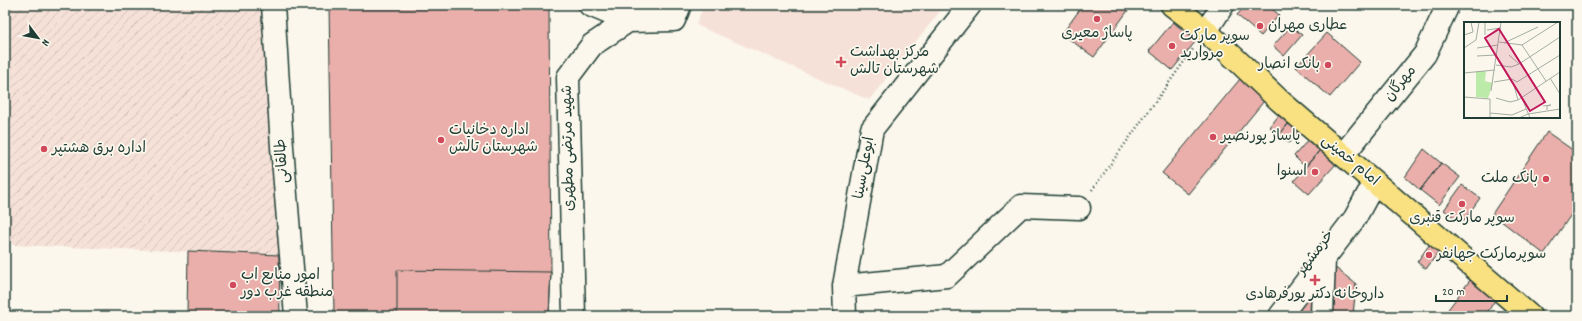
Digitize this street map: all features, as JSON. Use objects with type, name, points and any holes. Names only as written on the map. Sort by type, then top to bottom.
[{"type":"main road","name":"امام خمینی","points":[[1172,5],[1206,31],[1278,100],[1343,156],[1372,189],[1530,316]]},
{"type":"street","name":"طالقانی","points":[[274,5],[282,148],[296,316]]},
{"type":"street","points":[[590,5],[628,21],[674,20],[680,5]]},
{"type":"street","name":"ابوعلی‌سینا","points":[[845,316],[844,286],[872,129],[970,5]]},
{"type":"street","points":[[1206,31],[1223,5]]},
{"type":"street","name":"مهرگان","points":[[1343,156],[1426,54],[1448,5]]},
{"type":"street","name":"شهید مرتضی مطهری","points":[[574,316],[568,77],[592,45],[628,21]]},
{"type":"street","name":"خرمشهر","points":[[1280,316],[1355,218],[1372,189]]},
{"type":"street","name":"خرمشهر","points":[[1268,316],[1347,212],[1372,189]]},
{"type":"street","points":[[844,286],[947,276],[1021,206],[1079,208]]},
{"type":"street","points":[[1322,316],[1324,259]]},
{"type":"path","points":[[1079,208],[1206,31]]},
{"type":"shaded area","points":[[5,5],[272,5],[279,255],[13,245],[5,236]]},
{"type":"shaded area","name":"مرکز بهداشت شهرستان تالش","points":[[704,5],[945,5],[869,100],[696,25]]},
{"type":"building","name":"اداره دخانیات شهرستان تالش","points":[[329,5],[451,5],[549,8],[551,272],[549,316],[334,316]]},
{"type":"building","name":"پاساژ معیری","points":[[1083,5],[1132,5],[1094,57],[1062,34]]},
{"type":"building","name":"عطاری مهران","points":[[1246,5],[1268,5],[1279,15],[1261,36],[1237,15]]},
{"type":"building","name":"سوپر مارکت مروارید","points":[[1173,22],[1196,41],[1172,70],[1149,51]]},
{"type":"building","points":[[1291,26],[1302,35],[1284,56],[1273,46]]},
{"type":"building","name":"بانک انصار","points":[[1327,33],[1360,62],[1330,97],[1296,67]]},
{"type":"building","name":"پاساژ پورنصیر","points":[[1240,79],[1264,101],[1188,194],[1162,173]]},
{"type":"building","points":[[1279,115],[1289,123],[1279,135],[1270,127]]},
{"type":"building","points":[[1289,123],[1299,131],[1289,143],[1279,135]]},
{"type":"building","name":"بانک ملت","points":[[1547,132],[1577,153],[1577,206],[1544,254],[1492,214]]},
{"type":"building","points":[[1308,140],[1320,150],[1305,167],[1294,156]]},
{"type":"building","points":[[1424,149],[1441,163],[1420,190],[1405,177]]},
{"type":"building","name":"اسنوا","points":[[1320,150],[1336,164],[1309,194],[1294,181]]},
{"type":"building","points":[[1441,163],[1460,177],[1439,205],[1420,190]]},
{"type":"building","name":"سوپر مارکت قنبری","points":[[1462,185],[1480,198],[1462,223],[1444,210]]},
{"type":"building","name":"سوپرمارکت جهانفر","points":[[1432,241],[1441,249],[1426,269],[1417,262]]},
{"type":"building","name":"امور منابع اب منطقه غرب دور","points":[[188,251],[279,255],[280,316],[187,316]]},
{"type":"building","points":[[1324,259],[1356,284],[1353,316],[1323,316]]},
{"type":"building","points":[[397,270],[551,272],[549,316],[397,316]]},
{"type":"building","points":[[1474,275],[1499,294],[1485,316],[1443,316]]},
{"type":"building","points":[[1303,287],[1322,299],[1322,316],[1281,316]]},
{"type":"place","name":"پاساژ معیری","points":[[1097,19]]},
{"type":"place","name":"عطاری مهران","points":[[1260,26]]},
{"type":"place","name":"سوپر مارکت مروارید","points":[[1172,46]]},
{"type":"place","name":"مرکز بهداشت شهرستان تالش","points":[[841,62]]},
{"type":"place","name":"بانک انصار","points":[[1328,65]]},
{"type":"place","name":"پاساژ پورنصیر","points":[[1213,137]]},
{"type":"place","name":"اداره دخانیات شهرستان تالش","points":[[441,140]]},
{"type":"place","name":"اداره برق هشتپر","points":[[44,149]]},
{"type":"place","name":"اسنوا","points":[[1315,172]]},
{"type":"place","name":"بانک ملت","points":[[1546,179]]},
{"type":"place","name":"سوپر مارکت قنبری","points":[[1462,204]]},
{"type":"place","name":"سوپرمارکت جهانفر","points":[[1429,255]]},
{"type":"place","name":"داروخانه دکتر پورفرهادی","points":[[1315,280]]},
{"type":"place","name":"امور منابع اب منطقه غرب دور","points":[[233,285]]}]
